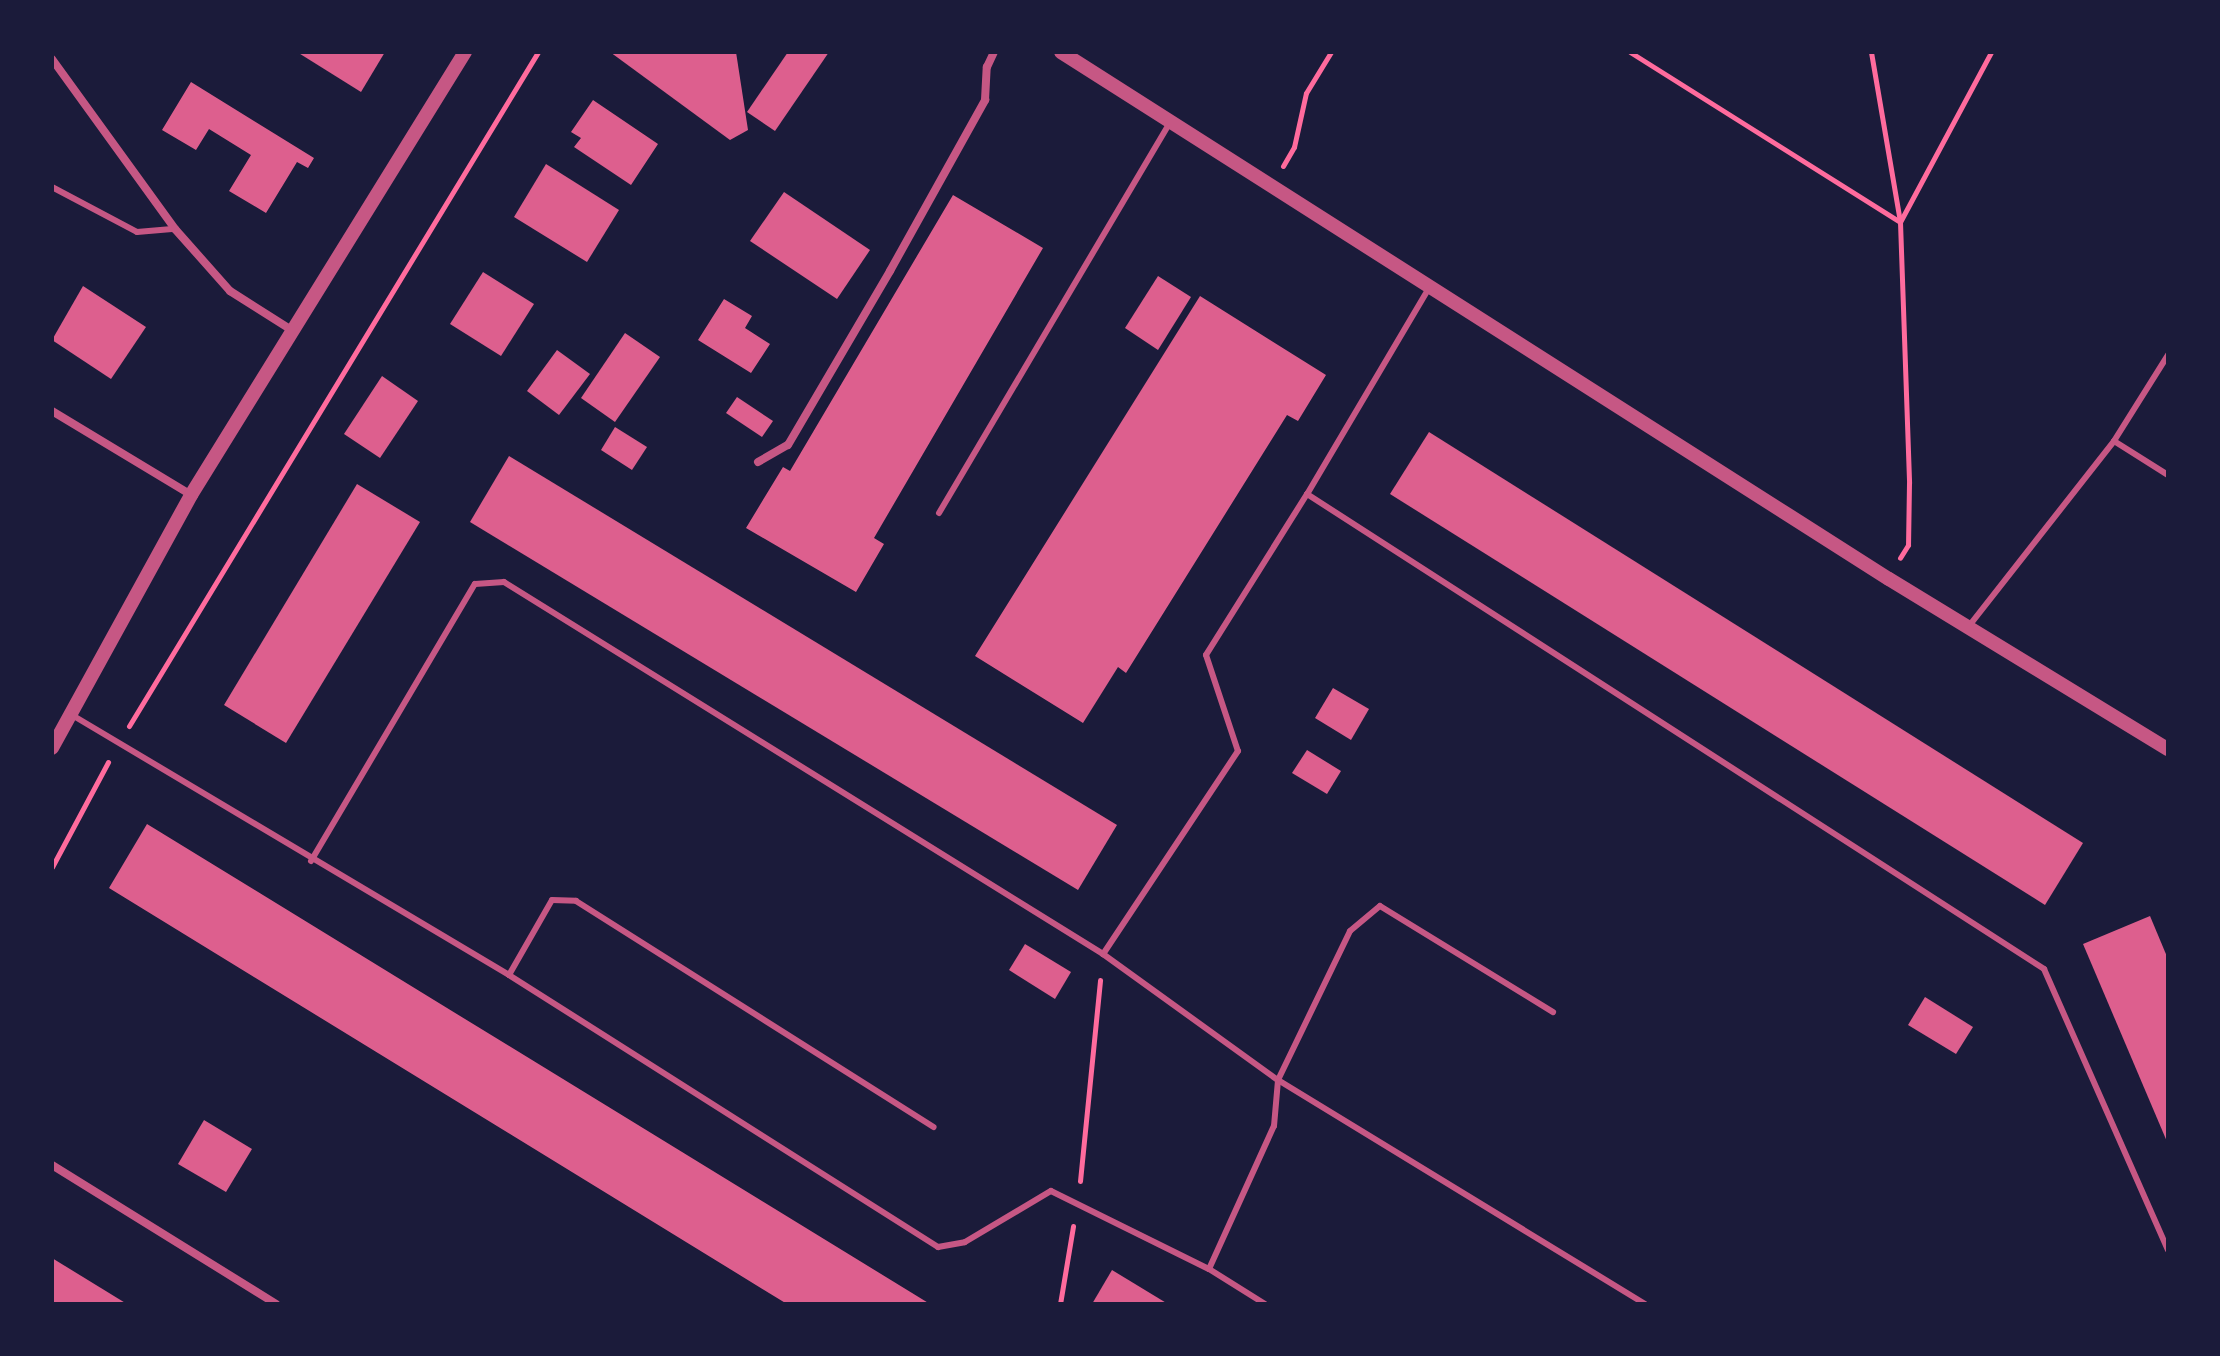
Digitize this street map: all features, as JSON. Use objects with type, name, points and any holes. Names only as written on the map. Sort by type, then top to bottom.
[{"type":"street","points":[[52,748],[191,495],[295,333],[465,52]]},
{"type":"street","points":[[758,462],[788,445],[890,271],[985,100],[987,67],[994,52]]},
{"type":"street","points":[[1061,52],[1172,119],[1269,187],[1889,579],[2168,749]]},
{"type":"street","points":[[52,59],[175,229],[230,291],[295,333]]},
{"type":"street","points":[[52,411],[191,495]]},
{"type":"street","points":[[52,1165],[276,1304]]},
{"type":"lane","points":[[939,513],[1172,119]]},
{"type":"lane","points":[[52,187],[137,232],[175,229]]},
{"type":"lane","points":[[1103,954],[1238,751],[1206,655],[1307,494],[1430,287]]},
{"type":"lane","points":[[1969,626],[2114,441],[2168,355]]},
{"type":"lane","points":[[2114,441],[2168,475]]},
{"type":"lane","points":[[1307,494],[2044,969],[2168,1250]]},
{"type":"lane","points":[[311,861],[475,584],[504,582],[1103,954],[1278,1080],[1645,1304]]},
{"type":"lane","points":[[72,715],[311,861],[509,975],[938,1247],[965,1242],[1051,1191],[1078,1201],[1209,1269],[1265,1304]]},
{"type":"lane","points":[[509,975],[552,900],[576,901],[933,1127]]},
{"type":"lane","points":[[1209,1269],[1274,1126],[1278,1080],[1350,931],[1380,906],[1553,1012]]},
{"type":"path","points":[[52,867],[119,741],[538,52]]},
{"type":"path","points":[[1269,187],[1294,147],[1306,93],[1331,52]]},
{"type":"path","points":[[1630,52],[1900,222]]},
{"type":"path","points":[[1871,52],[1900,222],[1908,545],[1889,579]]},
{"type":"path","points":[[1900,222],[1991,52]]},
{"type":"path","points":[[1060,1304],[1078,1201],[1103,954]]},
{"type":"building","points":[[297,52],[385,52],[361,92]]},
{"type":"building","points":[[610,52],[736,52],[748,130],[730,140]]},
{"type":"building","points":[[788,52],[829,52],[775,131],[747,112]]},
{"type":"building","points":[[191,82],[314,158],[308,168],[297,162],[266,213],[229,191],[251,155],[209,129],[196,150],[162,130]]},
{"type":"building","points":[[593,100],[658,144],[631,185],[574,147],[581,138],[571,132]]},
{"type":"building","points":[[546,164],[619,210],[587,262],[514,217]]},
{"type":"building","points":[[784,192],[870,250],[837,299],[750,241]]},
{"type":"building","points":[[953,195],[1043,248],[874,538],[884,544],[856,592],[746,528],[783,467],[790,471]]},
{"type":"building","points":[[483,272],[534,304],[501,356],[450,324]]},
{"type":"building","points":[[1158,276],[1191,297],[1158,350],[1125,328]]},
{"type":"building","points":[[83,286],[146,327],[111,379],[52,340]]},
{"type":"building","points":[[1200,296],[1326,375],[1298,421],[1287,415],[1126,673],[1118,667],[1083,723],[975,656]]},
{"type":"building","points":[[724,299],[752,316],[745,328],[770,344],[751,373],[698,340]]},
{"type":"building","points":[[625,333],[660,357],[615,422],[581,398]]},
{"type":"building","points":[[557,350],[590,374],[559,415],[527,391]]},
{"type":"building","points":[[382,376],[418,401],[380,458],[344,434]]},
{"type":"building","points":[[737,397],[773,421],[762,437],[726,413]]},
{"type":"building","points":[[615,427],[647,447],[632,470],[601,450]]},
{"type":"building","points":[[1429,432],[2083,843],[2045,905],[1390,494]]},
{"type":"building","points":[[509,456],[1117,825],[1078,890],[470,522]]},
{"type":"building","points":[[357,484],[420,522],[286,743],[224,705]]},
{"type":"building","points":[[1333,688],[1369,709],[1351,740],[1315,718]]},
{"type":"building","points":[[1307,750],[1341,771],[1327,794],[1292,773]]},
{"type":"building","points":[[147,824],[930,1304],[787,1304],[109,888]]},
{"type":"building","points":[[2150,916],[2168,959],[2168,1144],[2083,944]]},
{"type":"building","points":[[1025,944],[1071,972],[1055,999],[1009,970]]},
{"type":"building","points":[[1925,997],[1973,1027],[1956,1054],[1908,1025]]},
{"type":"building","points":[[204,1120],[252,1149],[226,1192],[178,1164]]},
{"type":"building","points":[[52,1258],[127,1304],[52,1304]]},
{"type":"building","points":[[1112,1270],[1168,1304],[1092,1304]]}]
